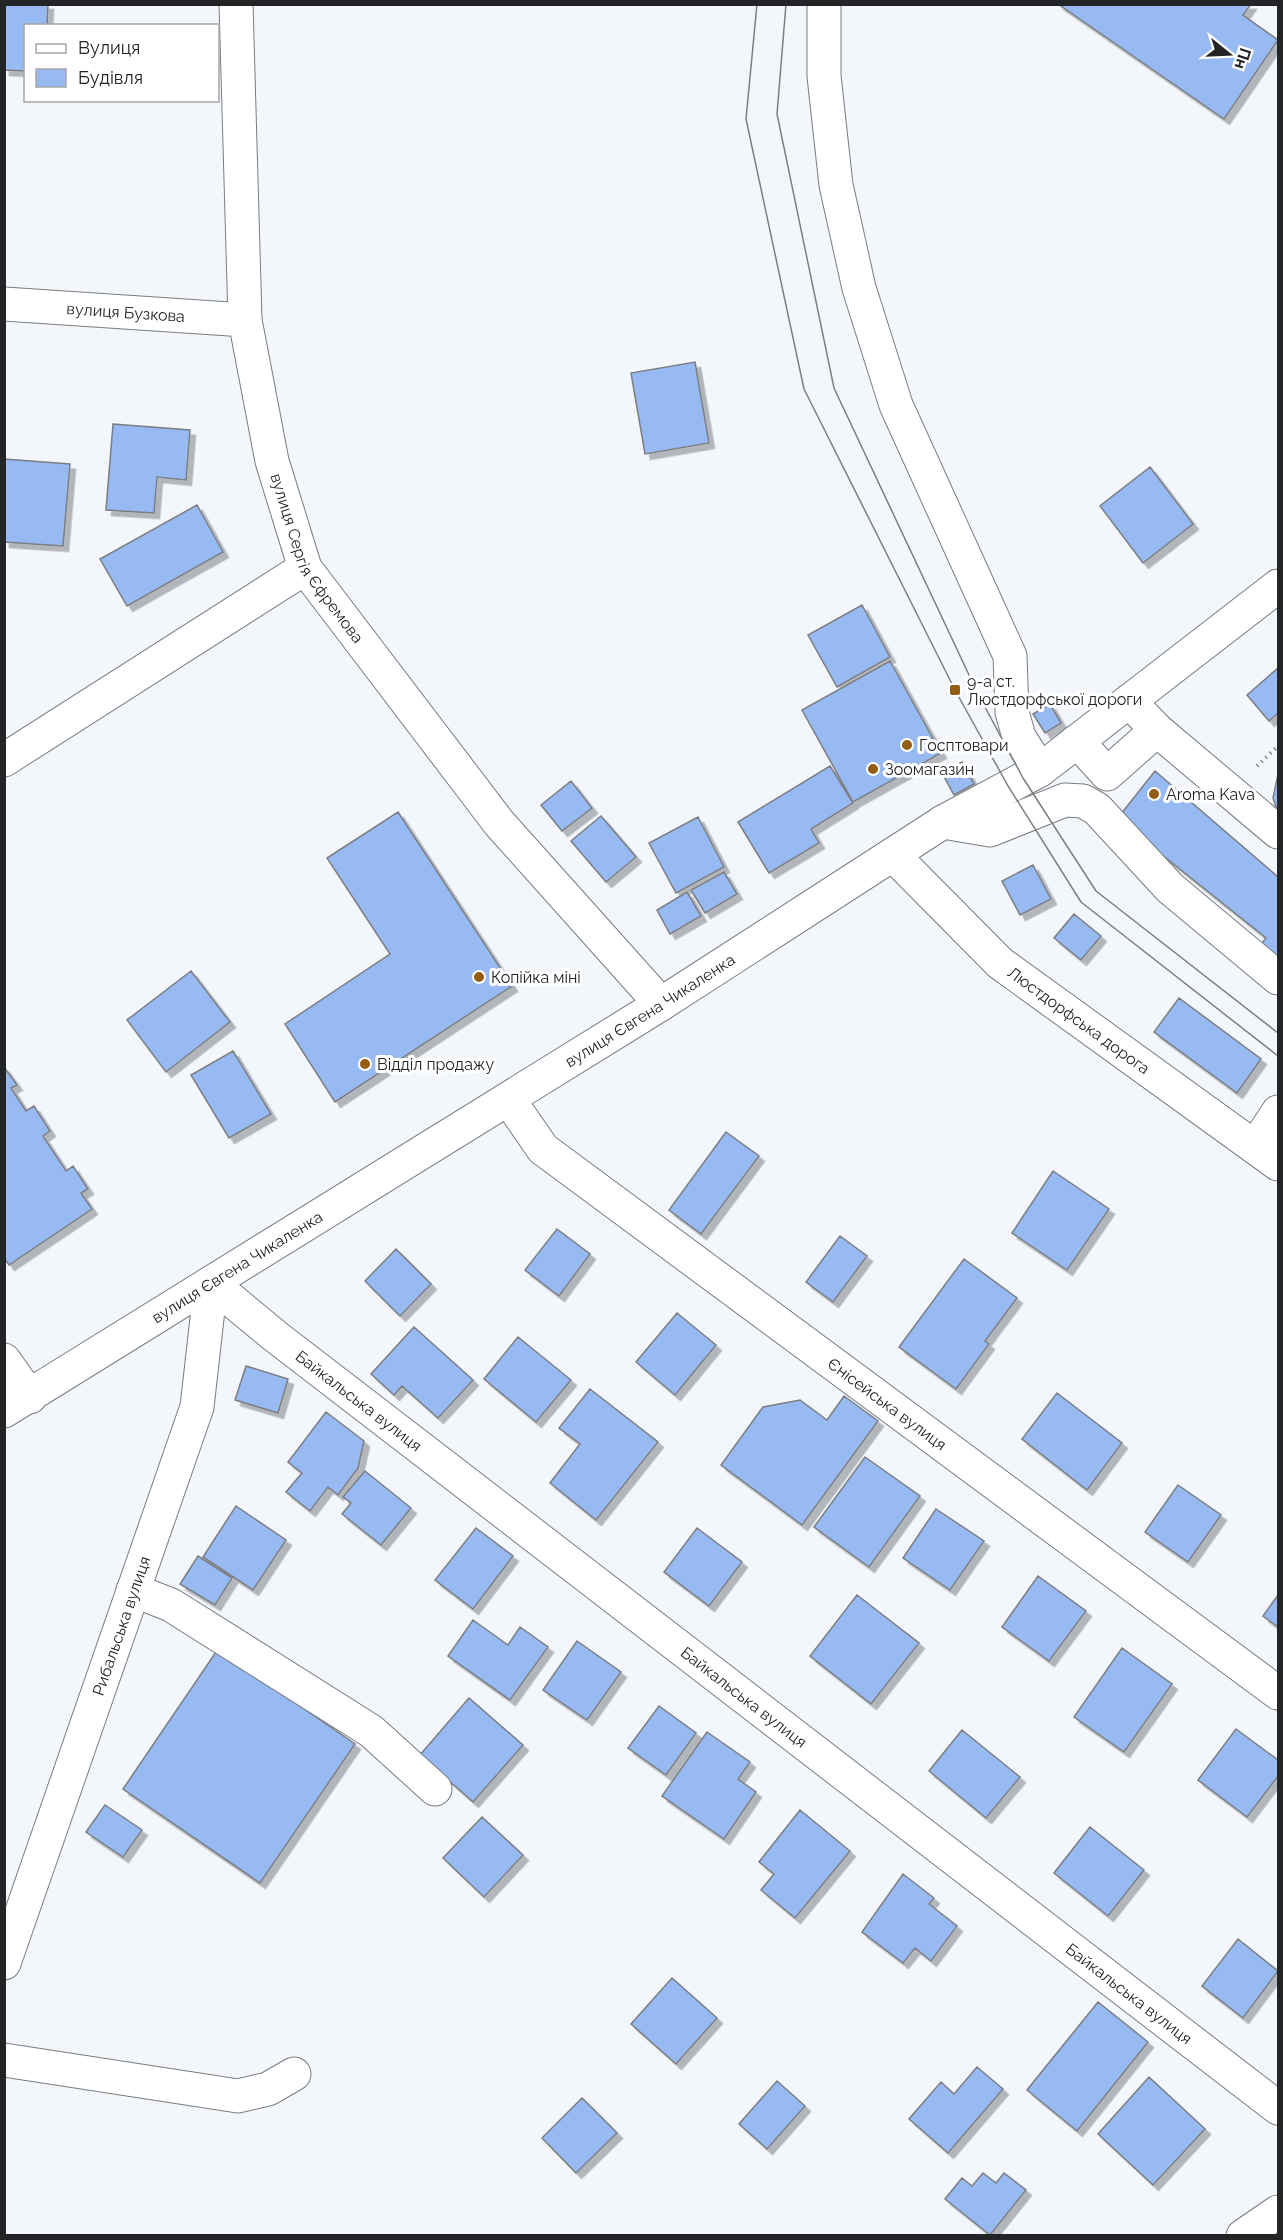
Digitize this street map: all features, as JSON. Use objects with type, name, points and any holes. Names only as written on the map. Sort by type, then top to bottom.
[{"type":"street","name":"вулиця Сергія Єфремова","points":[[236,4],[246,320],[272,461],[305,568],[499,823],[661,1004]]},
{"type":"street","points":[[824,4],[824,76],[836,185],[860,288],[896,405],[1010,656],[1012,712],[1019,737],[1040,770]]},
{"type":"street","name":"вулиця Бузкова","points":[[4,304],[246,320]]},
{"type":"street","points":[[4,760],[305,568]]},
{"type":"street","name":"вулиця Євгена Чикаленка","points":[[17,1404],[211,1282],[509,1100],[894,856],[943,822],[1040,770],[1278,586]]},
{"type":"street","points":[[1129,701],[1157,730],[1278,832]]},
{"type":"street","points":[[1077,741],[1107,774],[1157,730]]},
{"type":"street","points":[[943,822],[990,830],[1065,800],[1083,801],[1096,809],[1170,888],[1278,978]]},
{"type":"street","name":"Люстдорфська дорога","points":[[894,856],[1000,963],[1267,1155]]},
{"type":"street","name":"Єнісейська вулиця","points":[[509,1100],[543,1149],[1278,1692]]},
{"type":"street","points":[[1267,1155],[1278,1112]]},
{"type":"street","name":"Рибальська вулиця","points":[[4,1963],[197,1407],[211,1282]]},
{"type":"street","name":"Байкальська вулиця","points":[[211,1282],[294,1350],[1278,2108]]},
{"type":"street","points":[[4,1360],[17,1404]]},
{"type":"street","points":[[133,1590],[171,1605],[371,1731],[435,1789]]},
{"type":"street","points":[[4,2060],[238,2096],[268,2088],[294,2074]]},
{"type":"street","points":[[1243,2235],[1278,2212]]},
{"type":"building","points":[[4,4],[48,4],[47,24],[24,24],[24,71],[4,70]]},
{"type":"building","points":[[1058,4],[1251,4],[1243,15],[1278,40],[1224,119]]},
{"type":"building","points":[[695,362],[709,443],[645,454],[631,373]]},
{"type":"building","points":[[113,424],[190,430],[186,480],[157,477],[154,513],[106,510]]},
{"type":"building","points":[[4,459],[70,464],[63,546],[4,542]]},
{"type":"building","points":[[1150,467],[1193,524],[1143,563],[1100,506]]},
{"type":"building","points":[[197,505],[223,552],[127,606],[100,559]]},
{"type":"building","points":[[862,605],[890,657],[837,687],[808,635]]},
{"type":"building","points":[[890,661],[941,753],[853,802],[802,710]]},
{"type":"building","points":[[1278,668],[1278,713],[1269,721],[1247,695]]},
{"type":"building","points":[[1050,704],[1061,723],[1045,733],[1033,714]]},
{"type":"building","points":[[962,762],[974,784],[954,795],[942,773]]},
{"type":"building","points":[[830,766],[853,803],[811,829],[819,843],[769,873],[738,822]]},
{"type":"building","points":[[1155,771],[1278,877],[1278,976],[1253,955],[1266,938],[1117,819]]},
{"type":"building","points":[[1278,774],[1278,813],[1273,798]]},
{"type":"building","points":[[571,781],[592,808],[562,831],[541,805]]},
{"type":"building","points":[[398,812],[512,986],[335,1102],[285,1024],[390,954],[327,858]]},
{"type":"building","points":[[601,816],[636,857],[606,882],[571,841]]},
{"type":"building","points":[[698,817],[724,867],[676,893],[649,843]]},
{"type":"building","points":[[1033,865],[1051,899],[1020,915],[1002,881]]},
{"type":"building","points":[[724,872],[737,894],[705,913],[691,890]]},
{"type":"building","points":[[687,892],[701,916],[670,934],[657,910]]},
{"type":"building","points":[[1074,914],[1101,936],[1081,960],[1054,938]]},
{"type":"building","points":[[191,971],[230,1022],[166,1072],[127,1020]]},
{"type":"building","points":[[1179,998],[1261,1059],[1237,1093],[1154,1032]]},
{"type":"building","points":[[233,1051],[271,1114],[229,1138],[191,1075]]},
{"type":"building","points":[[4,1067],[17,1085],[11,1088],[26,1111],[34,1106],[50,1131],[43,1136],[66,1171],[73,1166],[88,1189],[81,1193],[92,1209],[9,1265],[4,1258]]},
{"type":"building","points":[[726,1132],[759,1156],[701,1234],[669,1210]]},
{"type":"building","points":[[1053,1171],[1109,1209],[1067,1270],[1012,1233]]},
{"type":"building","points":[[557,1229],[590,1254],[559,1296],[525,1270]]},
{"type":"building","points":[[840,1236],[867,1256],[833,1302],[806,1282]]},
{"type":"building","points":[[396,1249],[431,1284],[400,1316],[365,1281]]},
{"type":"building","points":[[964,1259],[1017,1298],[985,1341],[989,1344],[956,1389],[899,1347]]},
{"type":"building","points":[[677,1313],[716,1345],[675,1395],[636,1362]]},
{"type":"building","points":[[414,1327],[473,1380],[438,1418],[402,1386],[394,1395],[371,1374]]},
{"type":"building","points":[[518,1337],[571,1380],[536,1422],[484,1379]]},
{"type":"building","points":[[246,1366],[288,1379],[278,1413],[235,1400]]},
{"type":"building","points":[[590,1389],[658,1442],[596,1520],[550,1483],[580,1444],[559,1428]]},
{"type":"building","points":[[1057,1393],[1122,1443],[1087,1490],[1022,1439]]},
{"type":"building","points":[[844,1396],[878,1421],[802,1525],[721,1465],[763,1407],[800,1400],[827,1420]]},
{"type":"building","points":[[326,1412],[364,1441],[358,1468],[338,1495],[328,1487],[310,1511],[286,1492],[302,1473],[288,1462]]},
{"type":"building","points":[[865,1457],[920,1496],[869,1567],[814,1527]]},
{"type":"building","points":[[365,1471],[411,1508],[381,1545],[342,1514],[351,1503],[343,1497]]},
{"type":"building","points":[[1178,1485],[1221,1515],[1188,1562],[1145,1532]]},
{"type":"building","points":[[236,1506],[286,1540],[253,1590],[203,1557]]},
{"type":"building","points":[[936,1509],[984,1541],[950,1590],[903,1558]]},
{"type":"building","points":[[476,1528],[513,1556],[473,1609],[435,1580]]},
{"type":"building","points":[[697,1528],[742,1562],[709,1606],[664,1572]]},
{"type":"building","points":[[198,1556],[232,1578],[215,1605],[180,1584]]},
{"type":"building","points":[[1038,1576],[1086,1611],[1049,1661],[1002,1627]]},
{"type":"building","points":[[857,1595],[919,1643],[871,1704],[810,1656]]},
{"type":"building","points":[[1278,1595],[1278,1627],[1263,1616]]},
{"type":"building","points":[[473,1620],[508,1645],[520,1627],[548,1647],[510,1700],[448,1656]]},
{"type":"building","points":[[577,1641],[621,1672],[587,1720],[543,1690]]},
{"type":"building","points":[[1122,1648],[1172,1684],[1124,1752],[1074,1717]]},
{"type":"building","points":[[218,1649],[355,1744],[260,1883],[123,1789]]},
{"type":"building","points":[[469,1698],[523,1745],[473,1802],[420,1755]]},
{"type":"building","points":[[659,1706],[696,1733],[666,1775],[628,1748]]},
{"type":"building","points":[[1236,1729],[1278,1760],[1278,1776],[1247,1817],[1198,1780]]},
{"type":"building","points":[[962,1730],[1020,1777],[986,1818],[929,1771]]},
{"type":"building","points":[[707,1732],[750,1762],[738,1779],[756,1792],[724,1839],[662,1796]]},
{"type":"building","points":[[105,1805],[142,1830],[123,1857],[86,1832]]},
{"type":"building","points":[[800,1810],[850,1851],[795,1918],[761,1890],[774,1874],[759,1862]]},
{"type":"building","points":[[482,1817],[523,1855],[484,1897],[443,1858]]},
{"type":"building","points":[[1090,1827],[1144,1870],[1108,1916],[1054,1873]]},
{"type":"building","points":[[903,1874],[934,1898],[929,1904],[957,1926],[931,1961],[915,1948],[903,1963],[862,1932]]},
{"type":"building","points":[[1238,1939],[1278,1971],[1243,2018],[1202,1986]]},
{"type":"building","points":[[672,1978],[717,2018],[676,2064],[631,2024]]},
{"type":"building","points":[[1098,2002],[1148,2042],[1077,2131],[1027,2090]]},
{"type":"building","points":[[977,2067],[1003,2089],[948,2153],[909,2119],[941,2082],[954,2094]]},
{"type":"building","points":[[1149,2077],[1205,2129],[1153,2185],[1098,2134]]},
{"type":"building","points":[[777,2081],[805,2106],[767,2149],[739,2124]]},
{"type":"building","points":[[582,2098],[617,2133],[576,2173],[542,2138]]},
{"type":"building","points":[[983,2173],[996,2183],[1004,2173],[1026,2190],[990,2235],[945,2199],[962,2178],[972,2186]]},
{"type":"tram line","points":[[757,4],[746,119],[804,389],[955,690],[1008,786],[1081,902],[1278,1056]]},
{"type":"tram line","points":[[786,4],[777,114],[834,388],[978,694],[1023,778],[1096,891],[1278,1033]]},
{"type":"place","name":"9-а ст. Люстдорфської дороги","points":[[955,690]]},
{"type":"place","name":"Госптовари","points":[[907,745]]},
{"type":"place","name":"Зоомагазин","points":[[873,769]]},
{"type":"place","name":"Aroma Kava","points":[[1154,794]]},
{"type":"place","name":"Копійка міні","points":[[479,977]]},
{"type":"place","name":"Відділ продажу","points":[[365,1064]]}]
